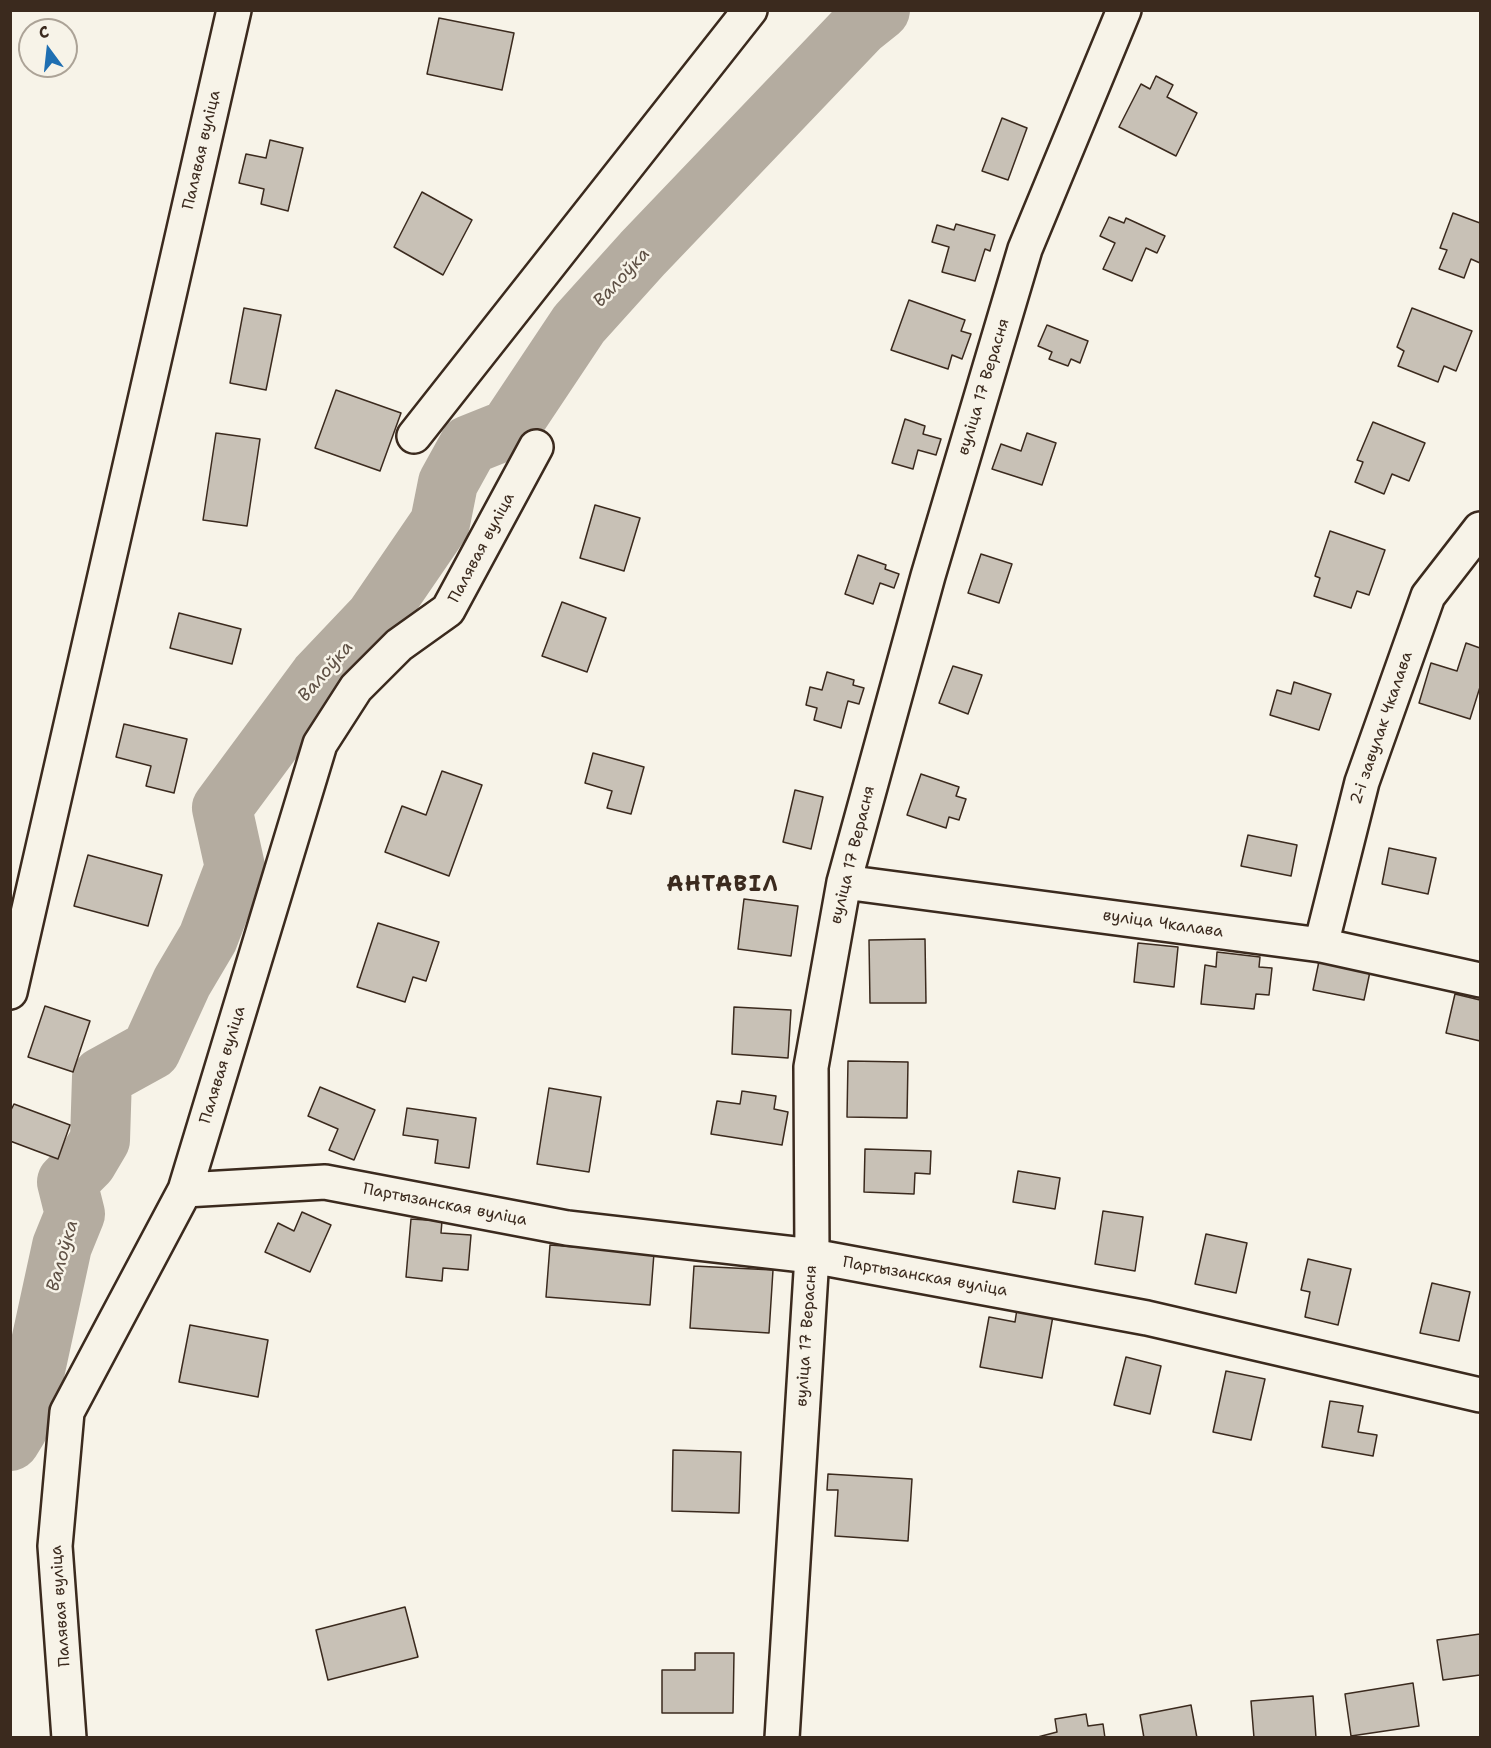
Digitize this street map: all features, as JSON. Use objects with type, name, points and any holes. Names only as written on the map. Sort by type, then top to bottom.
[{"type":"street","name":"Палявая вуліца","points":[[10,992],[234,10]]},
{"type":"street","points":[[414,436],[750,10]]},
{"type":"street","name":"вуліца 17 Верасня","points":[[782,1737],[812,1256],[811,1068],[843,882],[928,576],[1025,249],[1124,10]]},
{"type":"street","name":"Палявая вуліца","points":[[69,1737],[55,1546],[67,1412],[185,1190],[320,744],[356,688],[399,645],[448,610],[536,447]]},
{"type":"street","name":"2-і завулак Чкалава","points":[[1321,945],[1362,782],[1428,596],[1480,529]]},
{"type":"street","name":"вуліца Чкалава","points":[[843,882],[1321,945],[1480,980]]},
{"type":"street","name":"Партызанская вуліца","points":[[185,1190],[325,1182],[567,1228],[812,1256],[1147,1318],[1480,1395]]},
{"type":"building","points":[[439,18],[514,33],[502,90],[427,74]]},
{"type":"building","points":[[1156,76],[1173,85],[1167,97],[1197,113],[1176,156],[1119,127],[1141,84],[1150,89]]},
{"type":"building","points":[[1002,118],[1027,128],[1008,180],[982,171]]},
{"type":"building","points":[[270,140],[303,148],[288,211],[261,204],[264,189],[239,183],[246,154],[266,158]]},
{"type":"building","points":[[422,192],[472,220],[443,275],[394,247]]},
{"type":"building","points":[[1453,213],[1480,223],[1480,263],[1471,259],[1464,278],[1439,269],[1447,250],[1440,248]]},
{"type":"building","points":[[1109,217],[1124,223],[1126,218],[1165,236],[1157,253],[1146,248],[1132,281],[1103,269],[1115,243],[1100,236]]},
{"type":"building","points":[[956,224],[995,235],[990,251],[985,249],[975,281],[942,272],[949,247],[932,242],[937,225],[954,230]]},
{"type":"building","points":[[909,300],[965,320],[961,331],[971,334],[962,359],[952,355],[948,369],[891,350]]},
{"type":"building","points":[[244,308],[281,315],[266,390],[230,383]]},
{"type":"building","points":[[1412,308],[1472,331],[1456,371],[1444,366],[1438,382],[1398,366],[1404,351],[1397,347]]},
{"type":"building","points":[[1047,325],[1088,341],[1080,363],[1071,359],[1068,366],[1049,359],[1052,352],[1038,346]]},
{"type":"building","points":[[336,390],[401,413],[380,471],[315,448]]},
{"type":"building","points":[[905,419],[925,426],[923,434],[941,439],[936,455],[918,450],[913,469],[892,463]]},
{"type":"building","points":[[1373,422],[1425,443],[1409,481],[1392,474],[1384,494],[1355,482],[1363,462],[1357,460]]},
{"type":"building","points":[[216,433],[260,439],[247,526],[203,520]]},
{"type":"building","points":[[1027,433],[1056,443],[1042,485],[992,469],[1001,444],[1021,451]]},
{"type":"building","points":[[595,505],[640,518],[624,571],[580,558]]},
{"type":"building","points":[[1330,531],[1385,550],[1369,595],[1357,591],[1351,608],[1314,596],[1320,578],[1315,576]]},
{"type":"building","points":[[981,554],[1012,564],[999,603],[968,593]]},
{"type":"building","points":[[858,555],[886,565],[885,569],[899,574],[894,588],[880,583],[873,604],[845,594]]},
{"type":"building","points":[[562,602],[606,618],[587,672],[542,656]]},
{"type":"building","points":[[179,613],[241,629],[232,664],[170,648]]},
{"type":"building","points":[[1466,643],[1480,648],[1480,687],[1470,719],[1419,703],[1431,663],[1457,671]]},
{"type":"building","points":[[953,666],[982,675],[968,714],[939,703]]},
{"type":"building","points":[[827,672],[854,680],[853,685],[864,688],[859,704],[848,701],[841,728],[814,720],[817,708],[806,705],[810,687],[822,690]]},
{"type":"building","points":[[1294,682],[1331,694],[1319,730],[1270,715],[1277,690],[1291,694]]},
{"type":"building","points":[[124,724],[187,739],[174,793],[146,786],[151,766],[116,757]]},
{"type":"building","points":[[593,753],[644,767],[631,814],[607,808],[612,791],[585,783]]},
{"type":"building","points":[[442,771],[482,785],[449,876],[385,852],[402,806],[426,815]]},
{"type":"building","points":[[921,774],[959,787],[956,796],[966,799],[959,820],[949,817],[946,828],[907,815]]},
{"type":"building","points":[[795,790],[823,797],[811,849],[783,842]]},
{"type":"building","points":[[1248,835],[1297,845],[1291,876],[1241,866]]},
{"type":"building","points":[[1389,848],[1436,858],[1428,894],[1382,884]]},
{"type":"building","points":[[88,855],[162,875],[148,926],[74,906]]},
{"type":"building","points":[[744,899],[798,906],[791,956],[738,949]]},
{"type":"building","points":[[378,923],[439,942],[426,981],[413,977],[405,1002],[357,987]]},
{"type":"building","points":[[925,939],[926,1003],[870,1003],[869,940]]},
{"type":"building","points":[[1138,943],[1178,947],[1174,987],[1134,982]]},
{"type":"building","points":[[1322,947],[1371,967],[1364,1000],[1313,990]]},
{"type":"building","points":[[1217,952],[1260,957],[1259,967],[1272,968],[1269,995],[1256,994],[1254,1009],[1201,1004],[1205,965],[1216,967]]},
{"type":"building","points":[[1455,994],[1480,1000],[1480,1041],[1446,1033]]},
{"type":"building","points":[[45,1006],[90,1021],[73,1072],[28,1057]]},
{"type":"building","points":[[734,1007],[791,1010],[788,1058],[732,1054]]},
{"type":"building","points":[[848,1061],[908,1062],[907,1118],[847,1117]]},
{"type":"building","points":[[320,1087],[375,1110],[354,1160],[329,1150],[338,1129],[308,1116]]},
{"type":"building","points":[[549,1088],[601,1097],[589,1172],[537,1164]]},
{"type":"building","points":[[742,1091],[776,1096],[774,1109],[788,1112],[782,1145],[711,1134],[717,1101],[740,1104]]},
{"type":"building","points":[[14,1104],[70,1125],[58,1159],[10,1141],[10,1112]]},
{"type":"building","points":[[407,1108],[476,1118],[469,1168],[435,1163],[438,1140],[403,1135]]},
{"type":"building","points":[[865,1149],[931,1151],[930,1174],[915,1173],[914,1194],[864,1192]]},
{"type":"building","points":[[1018,1171],[1060,1178],[1055,1209],[1013,1202]]},
{"type":"building","points":[[1103,1211],[1143,1217],[1135,1271],[1095,1264]]},
{"type":"building","points":[[302,1212],[331,1225],[310,1272],[265,1252],[278,1223],[294,1231]]},
{"type":"building","points":[[411,1219],[442,1221],[441,1233],[471,1235],[468,1270],[443,1268],[442,1281],[406,1277]]},
{"type":"building","points":[[1206,1234],[1247,1243],[1236,1293],[1195,1284]]},
{"type":"building","points":[[550,1245],[654,1253],[650,1305],[546,1297]]},
{"type":"building","points":[[1308,1259],[1351,1269],[1338,1325],[1305,1317],[1310,1292],[1301,1290]]},
{"type":"building","points":[[694,1266],[773,1270],[769,1333],[690,1328]]},
{"type":"building","points":[[1432,1283],[1470,1292],[1459,1341],[1420,1333]]},
{"type":"building","points":[[1017,1309],[1053,1316],[1042,1378],[980,1367],[989,1317],[1015,1322]]},
{"type":"building","points":[[190,1325],[268,1340],[258,1397],[179,1382]]},
{"type":"building","points":[[1126,1357],[1161,1366],[1150,1414],[1114,1405]]},
{"type":"building","points":[[1226,1371],[1265,1379],[1251,1440],[1213,1432]]},
{"type":"building","points":[[1330,1401],[1363,1406],[1358,1432],[1377,1435],[1373,1456],[1322,1447]]},
{"type":"building","points":[[673,1450],[741,1452],[739,1513],[672,1511]]},
{"type":"building","points":[[828,1474],[912,1479],[908,1541],[835,1536],[838,1490],[827,1490]]},
{"type":"building","points":[[405,1607],[418,1657],[328,1680],[316,1630]]},
{"type":"building","points":[[1480,1634],[1480,1675],[1443,1680],[1437,1640]]},
{"type":"building","points":[[695,1653],[734,1653],[733,1713],[662,1713],[662,1670],[695,1670]]},
{"type":"building","points":[[1413,1683],[1419,1726],[1351,1736],[1345,1694]]},
{"type":"building","points":[[1313,1696],[1316,1738],[1254,1738],[1251,1701]]},
{"type":"building","points":[[1191,1705],[1197,1738],[1144,1738],[1140,1715]]},
{"type":"building","points":[[1086,1714],[1088,1726],[1103,1724],[1105,1738],[1034,1738],[1057,1732],[1055,1719]]},
{"type":"waterway","name":"Валоўка","points":[[10,1441],[18,1428],[32,1384],[62,1246],[75,1214],[67,1182],[87,1162],[100,1140],[102,1077],[151,1050],[182,982],[208,938],[235,867],[222,808],[319,677],[375,618],[440,523],[448,483],[469,445],[509,429],[579,324],[643,253],[860,26],[880,10]]},
{"type":"district","name":"АНТАВІЛ","points":[[723,885]]}]
